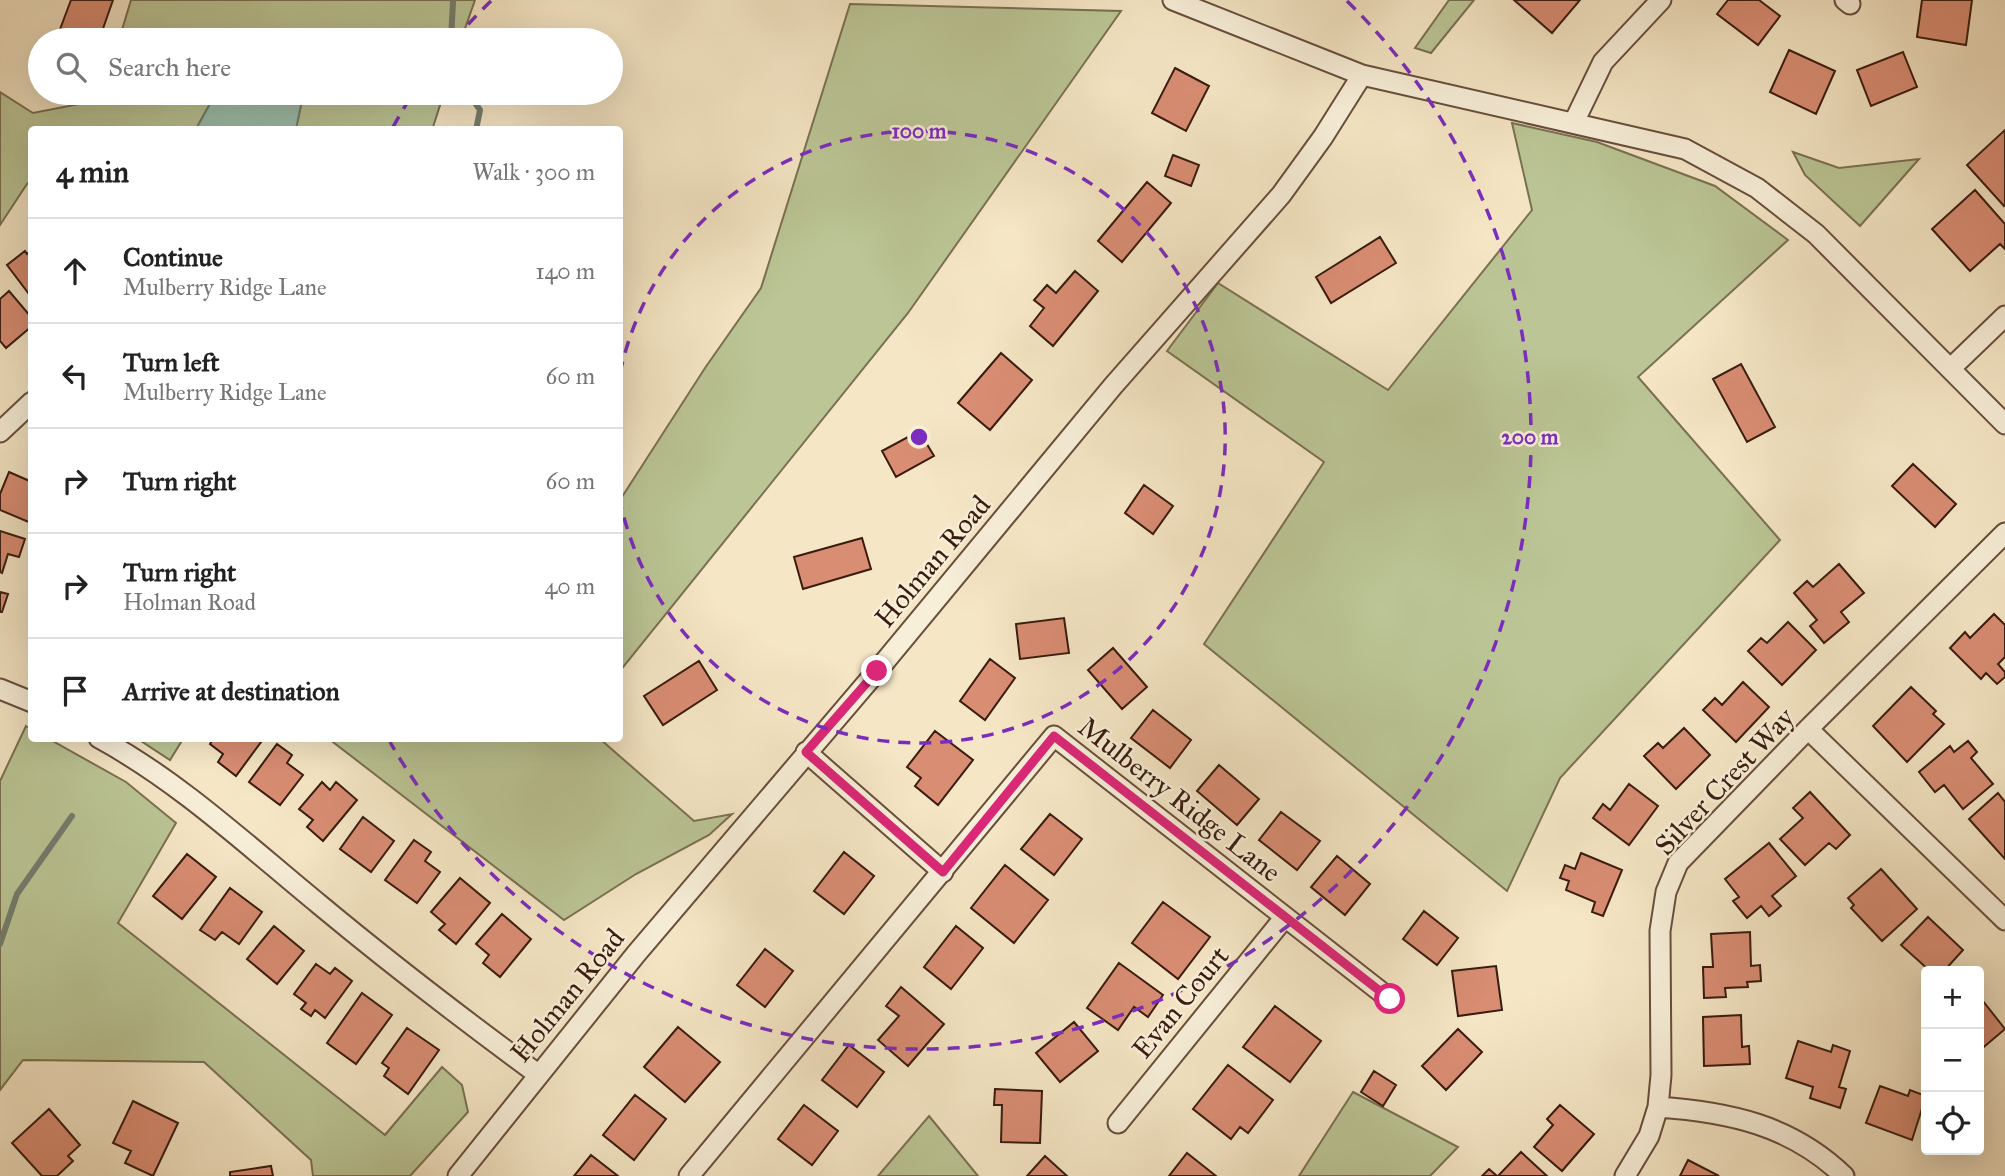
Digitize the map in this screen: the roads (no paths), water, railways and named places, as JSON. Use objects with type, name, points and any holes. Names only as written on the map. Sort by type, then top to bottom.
[{"type":"street","points":[[1174,0],[1362,75],[1685,149],[1757,188],[1816,234],[2005,424]]},
{"type":"street","points":[[1574,122],[1603,62],[1661,0]]},
{"type":"street","name":"Holman Road","points":[[458,1176],[636,954],[885,661],[1113,386],[1281,195],[1323,137],[1362,75]]},
{"type":"street","points":[[1951,368],[2005,316]]},
{"type":"street","points":[[0,432],[28,406]]},
{"type":"street","name":"Silver Crest Way","points":[[1625,1176],[1649,1136],[1658,1107],[1661,1075],[1660,931],[1666,892],[1678,863],[2005,533]]},
{"type":"street","points":[[0,689],[28,700]]},
{"type":"street","points":[[1808,729],[2005,920]]},
{"type":"street","name":"Mulberry Ridge Lane","points":[[689,1176],[1054,736],[1390,999]]},
{"type":"street","points":[[106,742],[132,756],[213,817],[399,971],[539,1075]]},
{"type":"street","points":[[806,752],[943,872]]},
{"type":"street","name":"Evan Court","points":[[1118,1123],[1285,917]]},
{"type":"street","points":[[1658,1107],[1748,1119],[1791,1137],[1844,1176]]},
{"type":"waterway","points":[[452,28],[453,2]]},
{"type":"waterway","points":[[476,105],[480,110],[477,126]]},
{"type":"waterway","points":[[0,944],[17,894],[72,816]]}]
